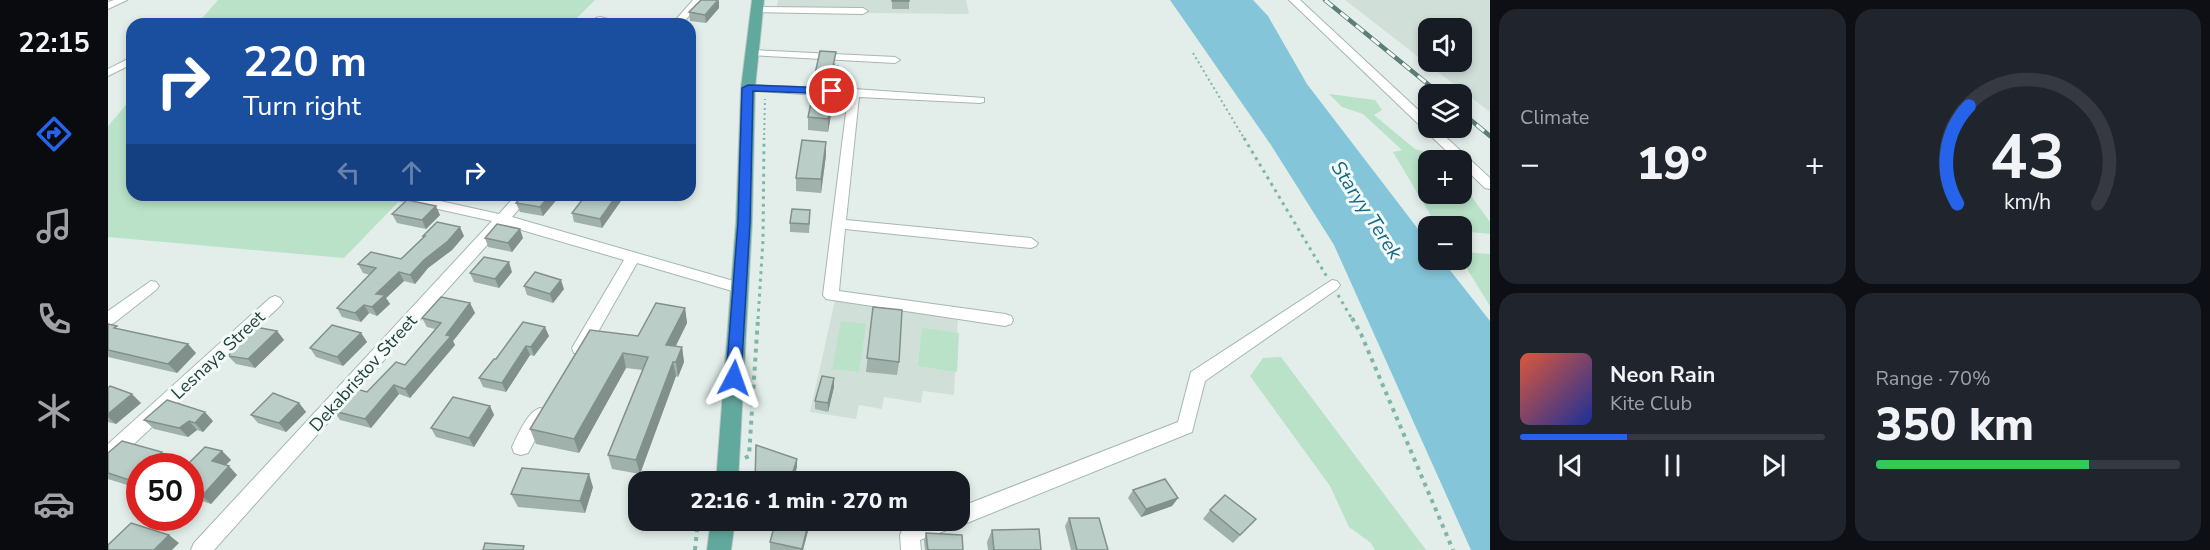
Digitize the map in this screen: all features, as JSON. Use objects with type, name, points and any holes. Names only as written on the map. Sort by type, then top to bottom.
[{"type":"main road","points":[[728,471],[740,288],[748,88],[757,5]]},
{"type":"main road","points":[[719,550],[722,531]]},
{"type":"street","points":[[108,6],[122,0]]},
{"type":"street","points":[[682,18],[698,0]]},
{"type":"street","points":[[1294,0],[1418,117]]},
{"type":"street","points":[[757,5],[863,11]]},
{"type":"street","points":[[752,53],[895,60]]},
{"type":"street","points":[[108,73],[126,63]]},
{"type":"street","points":[[748,88],[980,100]]},
{"type":"street","points":[[854,92],[831,295],[1005,320]]},
{"type":"street","points":[[1441,138],[1490,185]]},
{"type":"street","points":[[420,201],[502,219],[740,288]]},
{"type":"street","name":"Dekabristov Street","points":[[201,550],[518,201]]},
{"type":"street","points":[[839,224],[1031,243]]},
{"type":"street","points":[[574,357],[633,257]]},
{"type":"street","points":[[970,512],[1186,428],[1197,377],[1332,285]]},
{"type":"street","points":[[108,319],[151,286]]},
{"type":"street","name":"Lesnaya Street","points":[[108,456],[275,302]]},
{"type":"street","points":[[521,447],[551,397]]},
{"type":"street","points":[[911,550],[910,535],[920,531]]},
{"type":"path","points":[[695,550],[697,531]]},
{"type":"shaded area","points":[[778,0],[966,0],[969,14],[776,12]]},
{"type":"shaded area","points":[[1345,0],[1490,0],[1490,112],[1472,98],[1472,84],[1454,84],[1438,72],[1472,72],[1472,18],[1418,18],[1418,56]]},
{"type":"shaded area","points":[[835,300],[958,318],[954,395],[923,391],[921,403],[884,397],[882,409],[859,405],[856,419],[810,412]]},
{"type":"green space","points":[[218,0],[595,0],[577,18],[202,18]]},
{"type":"green space","points":[[1329,94],[1375,100],[1382,110],[1374,115],[1418,150],[1418,194],[1393,152],[1402,150],[1363,114],[1342,107]]},
{"type":"green space","points":[[126,105],[126,201],[399,201],[344,258],[108,237],[108,126]]},
{"type":"green space","points":[[1472,197],[1490,222],[1490,234],[1472,232],[1472,216],[1431,216],[1424,204],[1472,204]]},
{"type":"green space","points":[[1472,253],[1490,254],[1490,306],[1468,270],[1472,270]]},
{"type":"green space","points":[[841,321],[866,324],[859,372],[832,369]]},
{"type":"green space","points":[[922,328],[959,333],[957,372],[918,366]]},
{"type":"green space","points":[[1281,357],[1426,550],[1375,550],[1371,543],[1349,527],[1330,486],[1250,376],[1263,358]]},
{"type":"water","name":"Staryy Terek","points":[[1170,0],[1253,0],[1268,16],[1307,84],[1418,229],[1418,270],[1450,270],[1490,321],[1490,550],[1471,550],[1334,245],[1271,145]]},
{"type":"building","points":[[701,0],[718,0],[705,15],[689,12]]},
{"type":"building","points":[[820,51],[836,52],[833,66],[838,66],[836,75],[815,74]]},
{"type":"building","points":[[815,84],[834,86],[828,119],[808,117]]},
{"type":"building","points":[[802,140],[826,142],[821,179],[796,178]]},
{"type":"building","points":[[406,201],[436,206],[422,220],[392,214]]},
{"type":"building","points":[[518,201],[545,201],[540,207],[516,203]]},
{"type":"building","points":[[581,201],[613,201],[600,219],[572,213]]},
{"type":"building","points":[[792,209],[810,210],[809,224],[790,223]]},
{"type":"building","points":[[437,222],[460,227],[410,275],[399,272],[376,294],[385,295],[372,307],[364,305],[355,313],[337,308],[376,268],[358,264],[371,252],[401,259]]},
{"type":"building","points":[[497,224],[520,229],[508,243],[485,238]]},
{"type":"building","points":[[484,257],[509,262],[495,279],[470,273]]},
{"type":"building","points":[[535,272],[561,280],[550,294],[524,286]]},
{"type":"building","points":[[441,297],[470,303],[446,335],[451,336],[405,389],[394,385],[365,419],[334,411],[353,388],[367,392],[396,362],[405,365],[441,323],[422,318]]},
{"type":"building","points":[[656,303],[685,308],[666,345],[682,347],[676,362],[673,362],[636,460],[608,455],[648,357],[623,353],[574,439],[530,429],[590,330],[638,336]]},
{"type":"building","points":[[873,307],[902,310],[899,362],[867,358]]},
{"type":"building","points":[[523,322],[545,327],[531,347],[526,346],[502,383],[479,378],[496,359]]},
{"type":"building","points":[[108,324],[117,326],[114,328],[188,344],[168,364],[108,350]]},
{"type":"building","points":[[332,325],[361,333],[337,357],[310,348]]},
{"type":"building","points":[[255,327],[277,331],[248,359],[228,356],[236,347],[227,346],[238,335],[247,337]]},
{"type":"building","points":[[822,376],[834,378],[828,403],[815,401]]},
{"type":"building","points":[[110,386],[132,394],[108,414],[108,388]]},
{"type":"building","points":[[273,393],[299,403],[279,423],[251,415]]},
{"type":"building","points":[[453,397],[490,406],[469,438],[431,428]]},
{"type":"building","points":[[167,400],[205,412],[195,423],[189,421],[179,428],[144,420]]},
{"type":"building","points":[[122,441],[162,452],[126,453],[126,479],[108,473],[108,453]]},
{"type":"building","points":[[756,445],[797,459],[793,471],[755,471]]},
{"type":"building","points":[[205,447],[222,451],[212,461],[229,466],[204,494],[204,453],[199,453]]},
{"type":"building","points":[[522,468],[589,474],[580,501],[511,494]]},
{"type":"building","points":[[1165,479],[1178,498],[1146,509],[1133,490]]},
{"type":"building","points":[[1225,495],[1256,519],[1240,535],[1210,510]]},
{"type":"building","points":[[1069,518],[1099,518],[1108,550],[1077,550]]},
{"type":"building","points":[[126,528],[126,531],[156,531],[169,535],[154,550],[108,550],[108,545]]},
{"type":"building","points":[[1039,529],[1041,550],[994,550],[992,530]]},
{"type":"building","points":[[773,531],[806,531],[802,549],[770,542]]},
{"type":"building","points":[[926,533],[962,535],[963,550],[928,550]]},
{"type":"building","points":[[485,543],[524,546],[523,550],[483,550]]},
{"type":"railway","points":[[1325,0],[1428,84]]},
{"type":"railway","points":[[1472,121],[1490,136]]},
{"type":"route","points":[[734,378],[744,222],[748,88],[832,91]]}]
